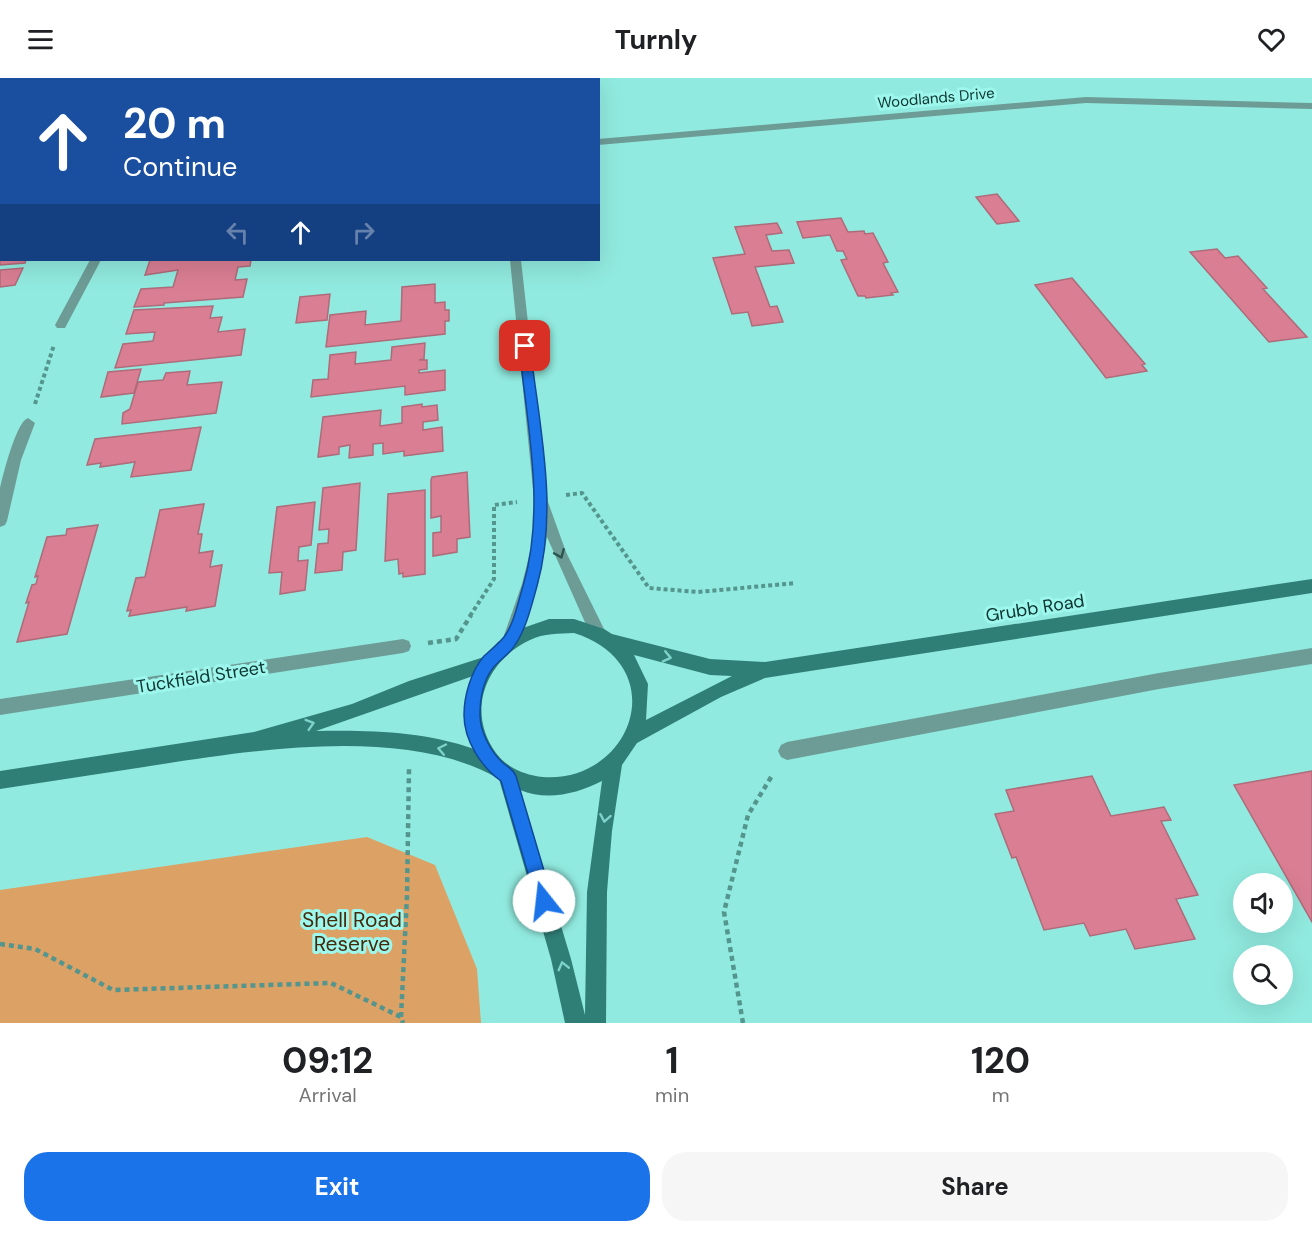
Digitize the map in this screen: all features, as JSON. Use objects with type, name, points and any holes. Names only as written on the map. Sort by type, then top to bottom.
[{"type":"main road","name":"Grubb Road","points":[[605,636],[652,654],[710,667],[765,670],[1312,586]]},
{"type":"main road","points":[[0,780],[254,741],[352,740],[409,742],[454,752],[502,772],[534,785],[563,786],[591,778],[614,761],[633,736],[641,709],[639,682],[628,659],[605,636],[577,626],[554,625],[531,630],[510,641],[488,664],[475,689],[472,717],[479,745],[502,772],[561,959],[576,1023]]},
{"type":"main road","points":[[254,741],[352,711],[409,689],[488,664]]},
{"type":"main road","name":"Grubb Road","points":[[633,736],[715,691],[765,670]]},
{"type":"main road","points":[[595,1023],[597,892],[603,831],[614,761]]},
{"type":"street","name":"Woodlands Drive","points":[[600,142],[1086,100],[1312,106]]},
{"type":"street","points":[[61,325],[94,261]]},
{"type":"street","points":[[510,641],[530,584],[539,544],[541,499],[515,261]]},
{"type":"street","points":[[0,521],[14,460],[28,423]]},
{"type":"street","points":[[541,499],[559,552],[605,636]]},
{"type":"street","name":"Tuckfield Street","points":[[0,708],[403,646]]},
{"type":"street","points":[[787,751],[1159,681],[1312,656]]},
{"type":"path","points":[[28,423],[61,325]]},
{"type":"path","points":[[0,944],[34,949],[113,990],[331,983],[402,1020],[407,896],[409,742]]},
{"type":"path","points":[[743,1023],[724,912],[748,815],[787,751]]},
{"type":"green space","name":"Shell Road Reserve","points":[[367,837],[435,865],[477,969],[481,1023],[0,1023],[0,890]]},
{"type":"building","points":[[997,194],[1019,221],[997,224],[976,197]]},
{"type":"building","points":[[841,218],[848,232],[873,233],[888,262],[883,263],[898,292],[891,293],[893,295],[866,298],[858,296],[841,260],[847,259],[843,251],[837,251],[830,235],[803,238],[797,222]]},
{"type":"building","points":[[777,223],[782,233],[766,235],[772,251],[789,250],[794,263],[755,267],[770,307],[777,306],[783,322],[752,326],[748,312],[732,314],[713,258],[745,254],[735,227]]},
{"type":"building","points":[[1217,249],[1225,258],[1238,256],[1267,288],[1263,289],[1307,337],[1269,342],[1190,252]]},
{"type":"building","points":[[0,261],[26,261],[25,263],[0,265]]},
{"type":"building","points":[[150,261],[251,261],[250,266],[238,267],[235,280],[247,279],[243,297],[134,307],[141,289],[173,287],[178,270],[145,275]]},
{"type":"building","points":[[23,268],[15,285],[0,287],[0,270]]},
{"type":"building","points":[[1072,278],[1145,364],[1142,365],[1147,371],[1106,378],[1035,285]]},
{"type":"building","points":[[435,284],[435,303],[445,302],[445,310],[449,310],[449,321],[445,321],[445,334],[326,347],[330,315],[366,311],[365,325],[401,321],[402,287]]},
{"type":"building","points":[[330,294],[327,320],[296,323],[300,297]]},
{"type":"building","points":[[213,306],[210,318],[222,317],[218,332],[245,329],[241,355],[115,368],[123,344],[153,341],[155,332],[126,334],[134,310]]},
{"type":"building","points":[[425,343],[424,359],[419,360],[427,360],[427,369],[419,370],[419,373],[445,370],[445,390],[405,395],[405,386],[311,397],[313,380],[328,379],[330,355],[356,352],[355,364],[391,360],[392,347]]},
{"type":"building","points":[[141,369],[134,393],[101,397],[108,372]]},
{"type":"building","points":[[190,371],[187,385],[222,382],[216,413],[122,424],[123,413],[130,409],[138,382],[163,380],[166,373]]},
{"type":"building","points":[[422,404],[422,407],[437,405],[438,420],[423,422],[423,430],[442,427],[443,451],[404,456],[404,451],[383,454],[383,443],[373,444],[373,455],[349,458],[350,445],[339,447],[339,454],[318,457],[323,417],[381,410],[380,426],[402,423],[402,407]]},
{"type":"building","points":[[201,427],[191,470],[131,477],[135,462],[100,467],[101,463],[87,465],[95,439]]},
{"type":"building","points":[[467,472],[470,537],[457,539],[457,552],[433,556],[433,533],[441,532],[441,516],[431,518],[432,477]]},
{"type":"building","points":[[360,483],[356,550],[343,552],[342,570],[315,573],[318,544],[328,543],[329,529],[319,530],[323,488]]},
{"type":"building","points":[[425,490],[425,574],[403,577],[403,573],[399,574],[398,559],[385,561],[388,494]]},
{"type":"building","points":[[315,502],[311,545],[299,547],[298,561],[308,560],[305,590],[280,594],[282,572],[269,573],[277,507]]},
{"type":"building","points":[[204,504],[198,534],[202,534],[199,553],[213,551],[210,567],[222,565],[215,606],[186,611],[187,607],[129,616],[131,610],[127,611],[136,578],[145,577],[160,510]]},
{"type":"building","points":[[98,525],[67,634],[17,642],[29,602],[26,603],[32,585],[36,584],[38,576],[35,577],[47,537],[66,535],[67,529]]},
{"type":"building","points":[[1312,771],[1312,922],[1293,889],[1293,873],[1284,873],[1234,785]]},
{"type":"building","points":[[1092,776],[1111,816],[1164,807],[1171,820],[1161,821],[1198,895],[1176,899],[1195,939],[1135,949],[1126,929],[1090,936],[1084,923],[1044,930],[1016,857],[1012,858],[995,814],[1014,811],[1006,790]]},
{"type":"route","points":[[525,346],[541,499],[539,544],[530,584],[518,621],[510,641],[488,664],[475,689],[472,717],[479,745],[497,768],[507,776],[544,901]]}]
